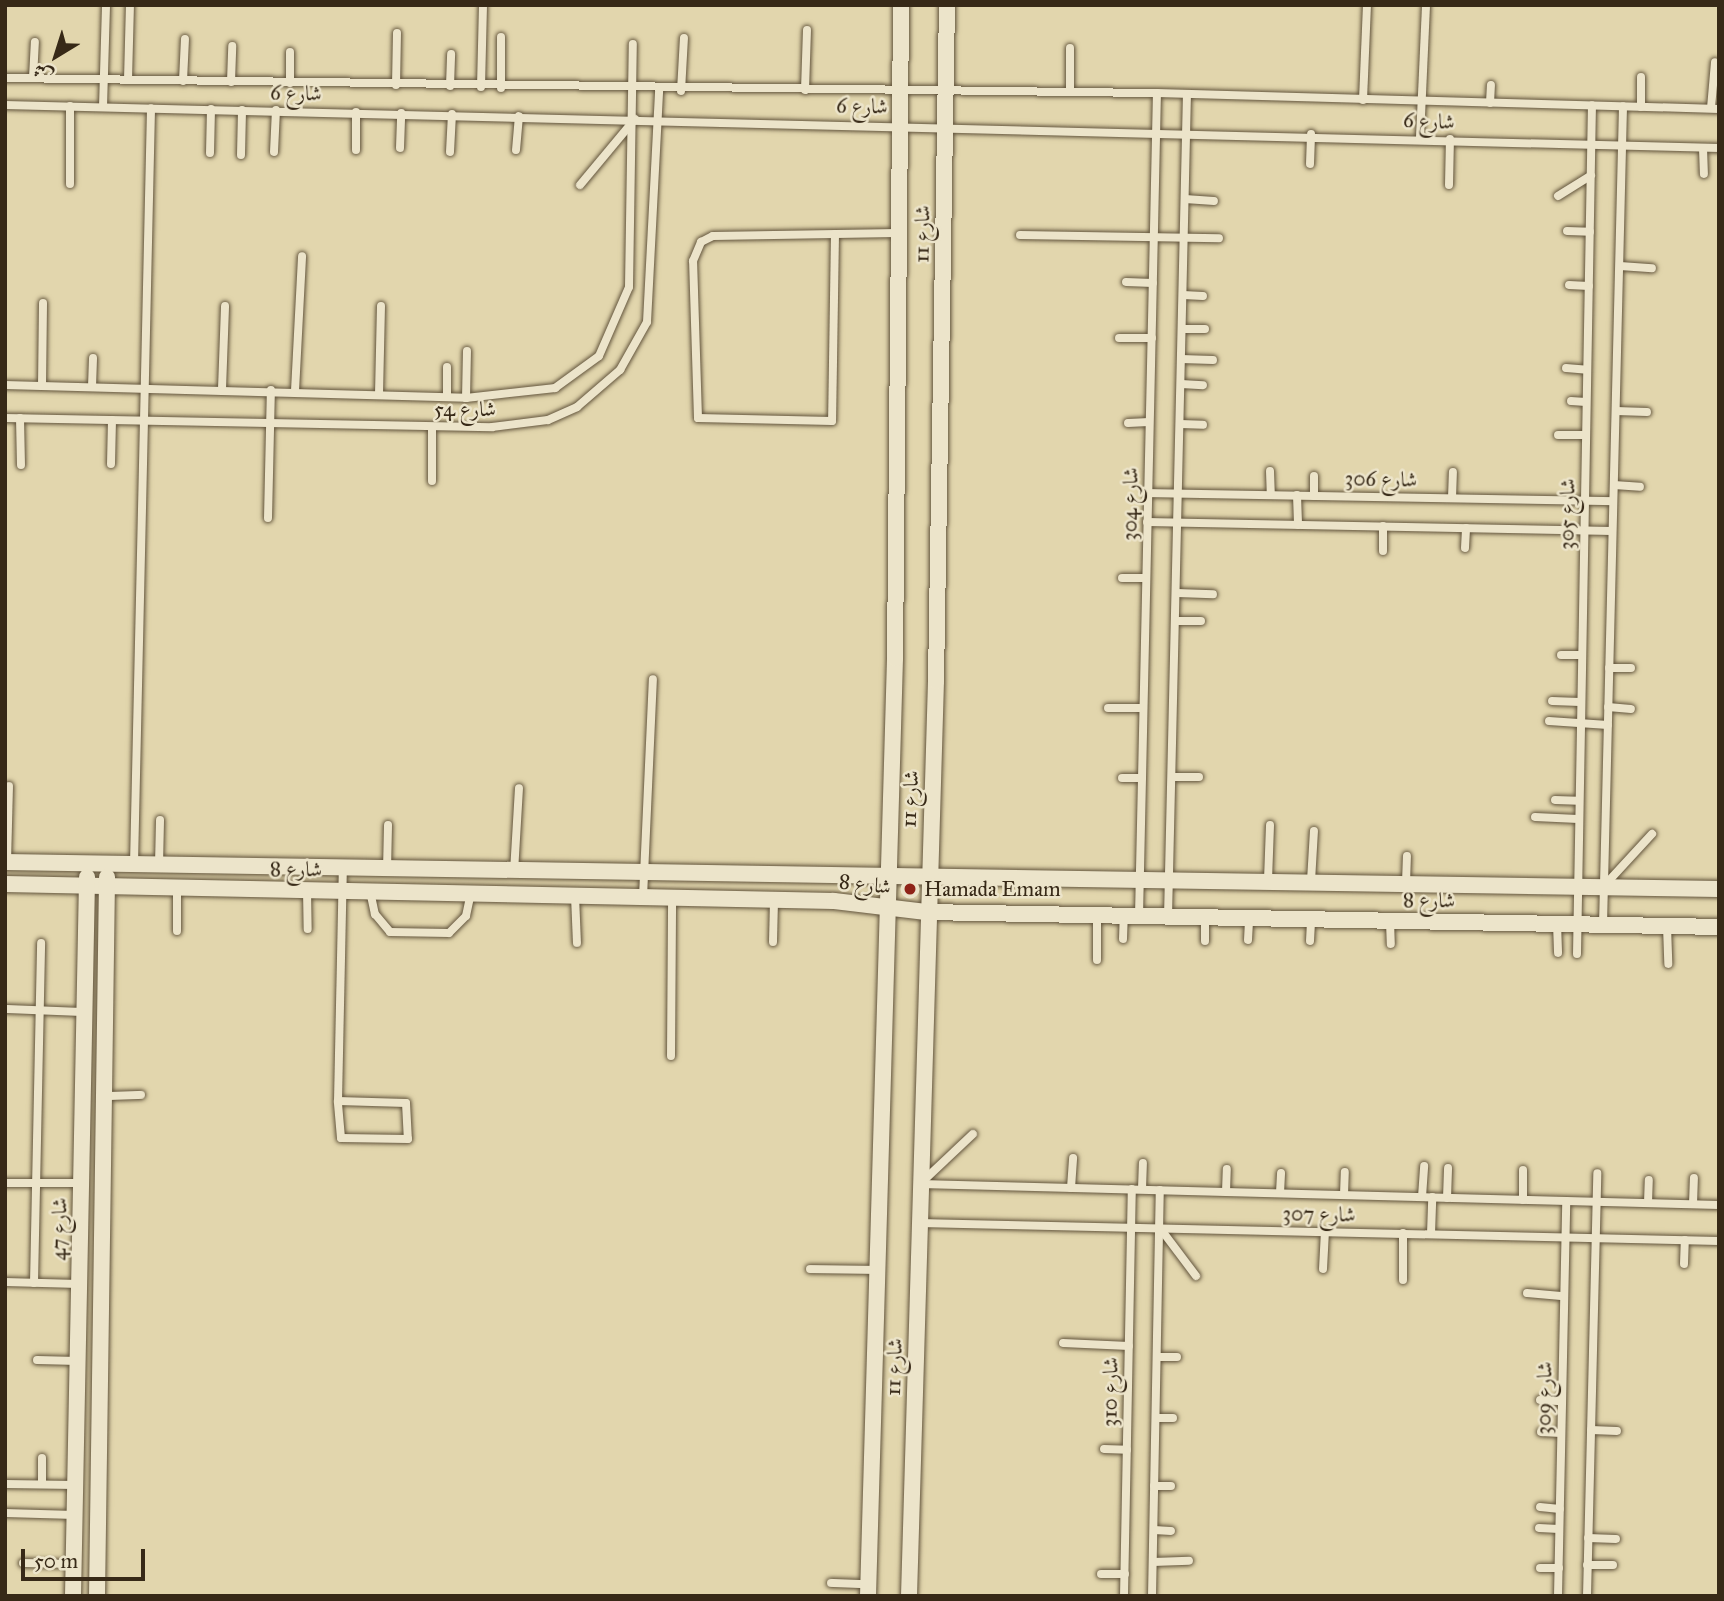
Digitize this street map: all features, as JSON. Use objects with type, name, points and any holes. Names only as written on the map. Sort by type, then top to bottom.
[{"type":"street","name":"شارع 11","points":[[868,1590],[888,874],[901,5]]},
{"type":"street","name":"شارع 11","points":[[909,1596],[927,873],[936,681],[947,5]]},
{"type":"street","name":"شارع 8","points":[[6,862],[644,875],[927,873],[1719,888]]},
{"type":"street","name":"شارع 47","points":[[73,1596],[87,864]]},
{"type":"street","points":[[97,1596],[106,1096],[107,864]]},
{"type":"street","name":"شارع 8","points":[[5,884],[774,900],[926,912],[1719,927]]},
{"type":"lane","points":[[103,107],[106,5]]},
{"type":"lane","points":[[128,80],[130,5]]},
{"type":"lane","points":[[481,87],[483,5]]},
{"type":"lane","points":[[1363,100],[1367,5]]},
{"type":"lane","points":[[1420,138],[1426,5]]},
{"type":"lane","points":[[804,90],[807,30]]},
{"type":"lane","points":[[396,85],[397,33]]},
{"type":"lane","points":[[501,37],[501,88]]},
{"type":"lane","points":[[681,91],[684,38]]},
{"type":"lane","points":[[183,81],[185,39]]},
{"type":"lane","points":[[33,78],[35,42]]},
{"type":"lane","name":"شارع 54","points":[[5,385],[271,390],[466,398],[555,388],[578,375],[613,335],[629,287],[635,119],[633,44]]},
{"type":"lane","points":[[230,82],[232,46]]},
{"type":"lane","points":[[1070,48],[1070,92]]},
{"type":"lane","points":[[290,52],[290,83]]},
{"type":"lane","points":[[450,86],[451,54]]},
{"type":"lane","points":[[1715,62],[1715,109]]},
{"type":"lane","points":[[1641,76],[1641,107]]},
{"type":"lane","name":"شارع 6","points":[[5,78],[659,91],[945,90],[1157,93],[1715,109]]},
{"type":"lane","points":[[1490,103],[1491,85]]},
{"type":"lane","name":"شارع 54","points":[[5,418],[432,427],[548,420],[600,391],[636,349],[653,293],[659,91]]},
{"type":"lane","name":"شارع 304","points":[[1124,939],[1140,877],[1157,93]]},
{"type":"lane","points":[[1168,917],[1187,94]]},
{"type":"lane","name":"شارع 6","points":[[5,105],[1156,129],[1719,148]]},
{"type":"lane","points":[[69,184],[70,106]]},
{"type":"lane","name":"شارع 305","points":[[1577,954],[1592,106]]},
{"type":"lane","points":[[1603,925],[1623,106]]},
{"type":"lane","points":[[134,864],[151,108]]},
{"type":"lane","points":[[210,153],[211,109]]},
{"type":"lane","points":[[241,155],[242,110]]},
{"type":"lane","points":[[274,152],[276,110]]},
{"type":"lane","points":[[356,112],[356,150]]},
{"type":"lane","points":[[400,148],[401,113]]},
{"type":"lane","points":[[450,152],[452,114]]},
{"type":"lane","points":[[516,150],[519,116]]},
{"type":"lane","points":[[580,185],[635,119]]},
{"type":"lane","points":[[1310,164],[1311,135]]},
{"type":"lane","points":[[1449,185],[1450,139]]},
{"type":"lane","points":[[1703,148],[1704,174]]},
{"type":"lane","points":[[1558,196],[1591,175]]},
{"type":"lane","points":[[1185,199],[1213,201]]},
{"type":"lane","points":[[1567,231],[1590,232]]},
{"type":"lane","points":[[835,234],[835,417],[822,425],[698,418],[696,247],[713,236],[835,234],[897,233]]},
{"type":"lane","points":[[1020,236],[1219,237]]},
{"type":"lane","points":[[295,391],[302,256]]},
{"type":"lane","points":[[1620,266],[1652,268]]},
{"type":"lane","points":[[1126,282],[1153,283]]},
{"type":"lane","points":[[1569,285],[1588,286]]},
{"type":"lane","points":[[1183,295],[1203,296]]},
{"type":"lane","points":[[42,386],[43,303]]},
{"type":"lane","points":[[222,389],[225,306]]},
{"type":"lane","points":[[379,394],[381,306]]},
{"type":"lane","points":[[1182,329],[1205,329]]},
{"type":"lane","points":[[1119,338],[1152,338]]},
{"type":"lane","points":[[466,398],[467,351]]},
{"type":"lane","points":[[92,387],[93,358]]},
{"type":"lane","points":[[1181,359],[1213,360]]},
{"type":"lane","points":[[447,367],[447,397]]},
{"type":"lane","points":[[1566,368],[1587,370]]},
{"type":"lane","points":[[1181,384],[1203,385]]},
{"type":"lane","points":[[268,518],[271,390]]},
{"type":"lane","points":[[1571,401],[1586,402]]},
{"type":"lane","points":[[1616,411],[1647,412]]},
{"type":"lane","points":[[20,418],[20,465]]},
{"type":"lane","points":[[111,464],[112,420]]},
{"type":"lane","points":[[1128,423],[1150,422]]},
{"type":"lane","points":[[1180,424],[1203,425]]},
{"type":"lane","points":[[432,427],[432,481]]},
{"type":"lane","points":[[1558,435],[1586,435]]},
{"type":"lane","points":[[1270,471],[1271,495]]},
{"type":"lane","points":[[1452,498],[1453,472]]},
{"type":"lane","points":[[1314,476],[1314,496]]},
{"type":"lane","points":[[1614,485],[1640,487]]},
{"type":"lane","name":"شارع 306","points":[[1148,493],[1613,501]]},
{"type":"lane","points":[[1297,495],[1298,524]]},
{"type":"lane","points":[[1147,522],[1612,531]]},
{"type":"lane","points":[[1383,526],[1383,551]]},
{"type":"lane","points":[[1465,528],[1465,548]]},
{"type":"lane","points":[[1122,578],[1146,578]]},
{"type":"lane","points":[[1177,593],[1213,594]]},
{"type":"lane","points":[[1176,621],[1201,621]]},
{"type":"lane","points":[[1561,655],[1581,655]]},
{"type":"lane","points":[[1609,668],[1631,668]]},
{"type":"lane","points":[[643,897],[653,679]]},
{"type":"lane","points":[[1552,701],[1580,702]]},
{"type":"lane","points":[[1608,707],[1630,709]]},
{"type":"lane","points":[[1108,708],[1143,708]]},
{"type":"lane","points":[[1549,721],[1608,725]]},
{"type":"lane","points":[[1172,777],[1199,777]]},
{"type":"lane","points":[[1122,778],[1142,778]]},
{"type":"lane","points":[[6,862],[9,786]]},
{"type":"lane","points":[[514,872],[519,788]]},
{"type":"lane","points":[[1555,800],[1578,801]]},
{"type":"lane","points":[[1535,817],[1578,819]]},
{"type":"lane","points":[[159,820],[159,865]]},
{"type":"lane","points":[[387,870],[388,825]]},
{"type":"lane","points":[[1268,880],[1270,825]]},
{"type":"lane","points":[[1311,881],[1314,831]]},
{"type":"lane","points":[[1604,886],[1652,834]]},
{"type":"lane","points":[[1406,883],[1407,856]]},
{"type":"lane","points":[[338,1101],[406,1103],[410,1136],[345,1140],[337,1131],[343,869]]},
{"type":"lane","points":[[177,887],[177,931]]},
{"type":"lane","points":[[307,890],[308,929]]},
{"type":"lane","points":[[370,891],[375,914],[390,932],[449,933],[466,916],[471,893]]},
{"type":"lane","points":[[575,895],[577,943]]},
{"type":"lane","points":[[670,1056],[672,898]]},
{"type":"lane","points":[[773,942],[774,900]]},
{"type":"lane","points":[[1097,915],[1097,960]]},
{"type":"lane","points":[[1205,917],[1205,941]]},
{"type":"lane","points":[[1248,940],[1249,918]]},
{"type":"lane","points":[[1310,941],[1311,919]]},
{"type":"lane","points":[[1390,921],[1391,944]]},
{"type":"lane","points":[[1558,923],[1558,953]]},
{"type":"lane","points":[[1667,926],[1668,964]]},
{"type":"lane","points":[[34,1283],[41,943]]},
{"type":"lane","points":[[5,1009],[84,1012]]},
{"type":"lane","points":[[106,1096],[141,1095]]},
{"type":"lane","points":[[920,1184],[973,1134]]},
{"type":"lane","points":[[1071,1188],[1073,1158]]},
{"type":"lane","name":"شارع 310","points":[[1124,1596],[1131,1227],[1143,1163]]},
{"type":"lane","points":[[1422,1197],[1424,1166]]},
{"type":"lane","points":[[1447,1198],[1448,1168]]},
{"type":"lane","points":[[1226,1192],[1227,1169]]},
{"type":"lane","points":[[1523,1170],[1523,1199]]},
{"type":"lane","points":[[1344,1195],[1345,1172]]},
{"type":"lane","points":[[1280,1193],[1281,1173]]},
{"type":"lane","points":[[1587,1596],[1597,1173]]},
{"type":"lane","points":[[1693,1204],[1694,1178]]},
{"type":"lane","points":[[1648,1203],[1649,1181]]},
{"type":"lane","points":[[5,1183],[81,1183]]},
{"type":"lane","name":"شارع 307","points":[[920,1184],[1719,1205]]},
{"type":"lane","points":[[1152,1596],[1160,1190]]},
{"type":"lane","points":[[1431,1234],[1432,1197]]},
{"type":"lane","name":"شارع 309","points":[[1558,1596],[1566,1201]]},
{"type":"lane","name":"شارع 307","points":[[919,1223],[1719,1241]]},
{"type":"lane","points":[[1160,1228],[1196,1276]]},
{"type":"lane","points":[[1323,1269],[1325,1232]]},
{"type":"lane","points":[[1403,1233],[1403,1280]]},
{"type":"lane","points":[[1684,1264],[1685,1240]]},
{"type":"lane","points":[[810,1269],[877,1270]]},
{"type":"lane","points":[[5,1282],[79,1284]]},
{"type":"lane","points":[[1527,1293],[1564,1296]]},
{"type":"lane","points":[[1063,1343],[1129,1346]]},
{"type":"lane","points":[[1157,1357],[1177,1357]]},
{"type":"lane","points":[[37,1360],[78,1361]]},
{"type":"lane","points":[[1540,1400],[1562,1401]]},
{"type":"lane","points":[[1156,1418],[1173,1418]]},
{"type":"lane","points":[[1591,1430],[1617,1431]]},
{"type":"lane","points":[[1542,1432],[1561,1433]]},
{"type":"lane","points":[[1104,1449],[1127,1450]]},
{"type":"lane","points":[[42,1458],[42,1485]]},
{"type":"lane","points":[[5,1484],[75,1485]]},
{"type":"lane","points":[[1154,1486],[1171,1486]]},
{"type":"lane","points":[[1540,1507],[1560,1508]]},
{"type":"lane","points":[[5,1513],[75,1515]]},
{"type":"lane","points":[[1539,1528],[1559,1529]]},
{"type":"lane","points":[[1154,1530],[1171,1531]]},
{"type":"lane","points":[[1588,1538],[1616,1539]]},
{"type":"lane","points":[[1153,1562],[1189,1561]]},
{"type":"lane","points":[[23,1563],[74,1564]]},
{"type":"lane","points":[[1587,1565],[1613,1565]]},
{"type":"lane","points":[[1540,1568],[1559,1568]]},
{"type":"lane","points":[[1101,1574],[1125,1574]]},
{"type":"lane","points":[[831,1583],[868,1590]]},
{"type":"place","name":"Hamada Emam","points":[[910,889]]}]
